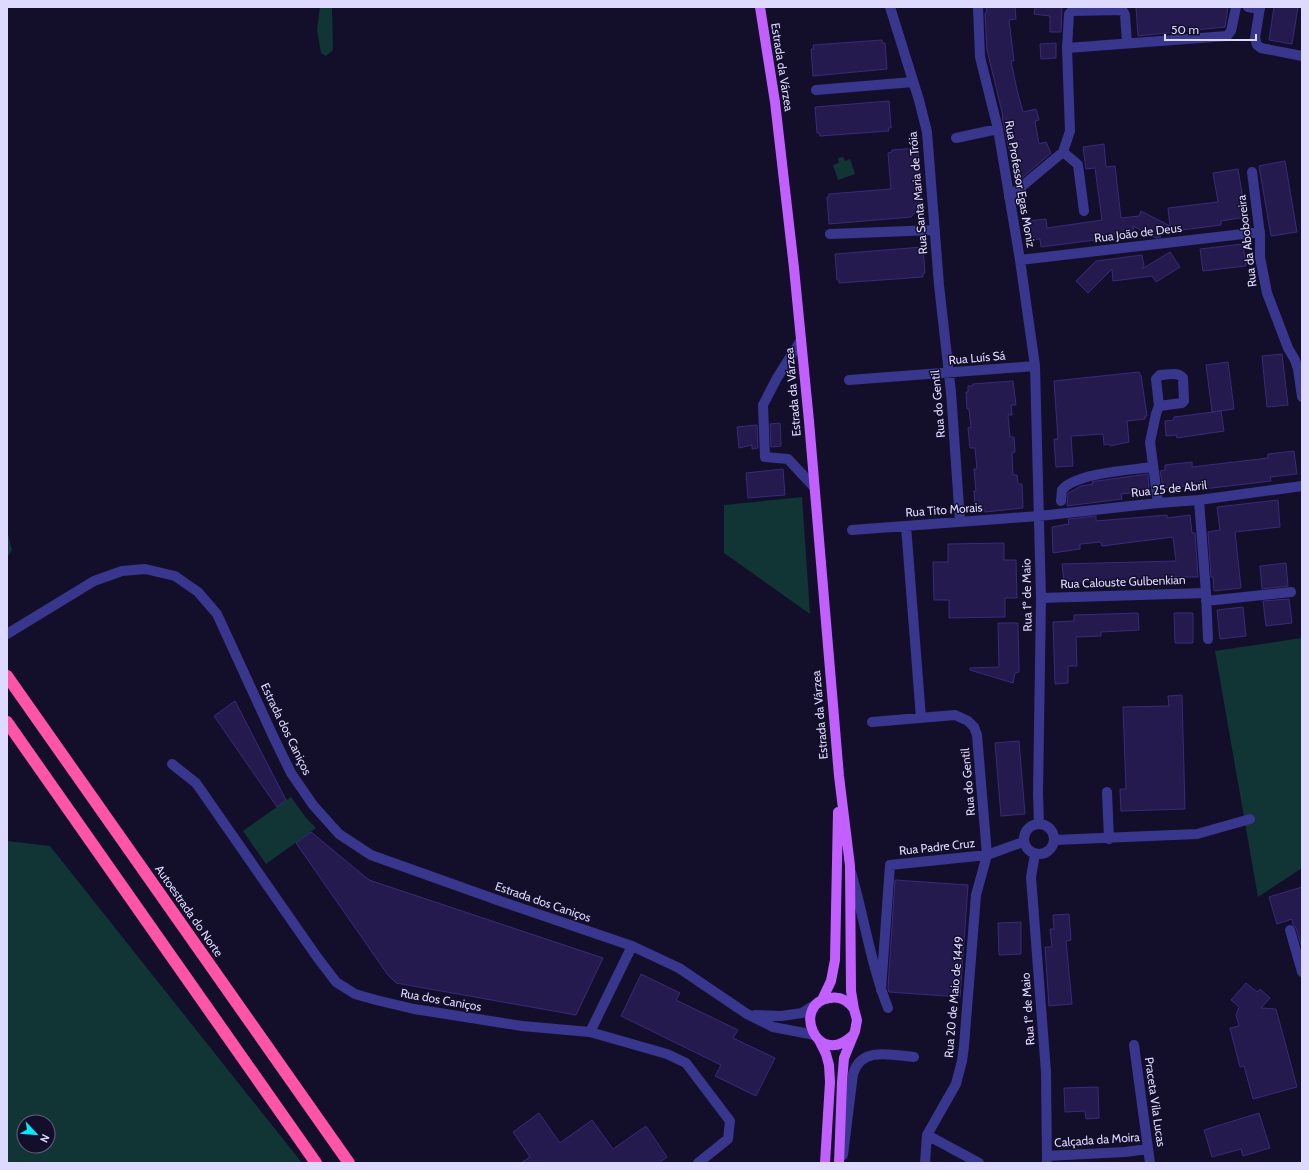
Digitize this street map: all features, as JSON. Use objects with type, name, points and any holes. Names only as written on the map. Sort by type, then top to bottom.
[{"type":"highway","name":"Autoestrada do Norte","points":[[9,679],[349,1163]]},
{"type":"highway","points":[[7,722],[316,1163]]},
{"type":"main road","name":"Estrada da Várzea","points":[[760,7],[775,102],[801,340],[839,776],[850,866],[852,991],[857,1020],[855,1031],[844,1058],[840,1163]]},
{"type":"main road","name":"Estrada da Várzea","points":[[825,1163],[830,1082],[829,1065],[826,1054],[812,1031],[810,1017],[812,1011],[820,1002],[831,981],[835,960],[839,776]]},
{"type":"main road","points":[[820,1002],[832,998],[841,999],[854,1009]]},
{"type":"main road","points":[[817,1037],[824,1043],[837,1044],[852,1036]]},
{"type":"street","name":"Rua Santa Maria de Tróia","points":[[890,7],[927,132],[939,285]]},
{"type":"street","name":"Rua Professor Egas Moniz","points":[[978,7],[980,57],[998,129],[1020,260],[1035,366]]},
{"type":"street","points":[[1067,48],[1227,36],[1231,31],[1236,7]]},
{"type":"street","points":[[1248,7],[1260,8],[1255,42],[1257,45],[1261,48],[1302,56]]},
{"type":"street","points":[[1009,197],[1063,152],[1070,131],[1067,48],[1068,16],[1072,11],[1123,11],[1126,15],[1127,43]]},
{"type":"street","points":[[816,90],[913,82]]},
{"type":"street","points":[[956,138],[998,129]]},
{"type":"street","points":[[1063,152],[1078,166],[1084,211]]},
{"type":"street","name":"Rua da Aboboreira","points":[[1252,172],[1260,232],[1260,257],[1267,293],[1288,348],[1295,360],[1298,369],[1302,397]]},
{"type":"street","points":[[830,234],[935,230]]},
{"type":"street","name":"Rua João de Deus","points":[[1020,260],[1260,232]]},
{"type":"street","name":"Rua do Gentil","points":[[939,285],[951,392],[960,521]]},
{"type":"street","points":[[801,340],[777,378],[763,405],[765,457],[788,459],[814,487]]},
{"type":"street","name":"Rua Luís Sá","points":[[850,380],[1035,366]]},
{"type":"street","name":"Rua 1º de Maio","points":[[1035,366],[1041,598],[1038,794],[1039,824]]},
{"type":"street","points":[[1158,503],[1152,467],[1150,442],[1159,406]]},
{"type":"street","points":[[1061,502],[1062,490],[1071,483],[1086,477],[1152,467]]},
{"type":"street","name":"Rua 25 de Abril","points":[[1039,516],[1199,500],[1302,486]]},
{"type":"street","points":[[1199,500],[1208,639]]},
{"type":"street","name":"Rua Tito Morais","points":[[852,530],[1039,516]]},
{"type":"street","points":[[906,526],[921,718]]},
{"type":"street","name":"Estrada dos Caniços","points":[[7,634],[94,581],[115,573],[145,569],[176,576],[198,592],[217,614],[291,773],[313,805],[339,834],[371,855],[632,946],[679,968],[747,1014],[773,1027],[817,1037]]},
{"type":"street","name":"Rua Calouste Gulbenkian","points":[[1041,598],[1206,597],[1291,592]]},
{"type":"street","name":"Rua do Gentil","points":[[872,722],[955,715],[968,721],[976,731],[987,855]]},
{"type":"street","name":"Rua dos Caniços","points":[[172,764],[196,783],[317,958],[336,982],[355,994],[414,1009],[522,1026],[590,1032],[667,1054],[686,1063],[730,1121],[728,1139],[698,1163]]},
{"type":"street","points":[[1107,792],[1109,839]]},
{"type":"street","points":[[1054,840],[1109,839],[1197,834],[1250,819]]},
{"type":"street","points":[[1039,824],[1051,831],[1054,840],[1051,849],[1048,852],[1039,855],[1027,850],[1023,842],[1027,829],[1031,826],[1039,824]]},
{"type":"street","points":[[987,855],[1023,842]]},
{"type":"street","name":"Rua 1º de Maio","points":[[1035,854],[1031,877],[1046,1072],[1047,1160]]},
{"type":"street","name":"Rua Padre Cruz","points":[[881,990],[890,866],[987,855]]},
{"type":"street","name":"Rua 20 de Maio de 1449","points":[[927,1135],[952,1092],[960,1072],[968,1005],[976,895],[987,855]]},
{"type":"street","points":[[850,866],[881,990],[888,1008]]},
{"type":"street","points":[[1290,930],[1302,972]]},
{"type":"street","points":[[590,1032],[632,946]]},
{"type":"street","name":"Estrada dos Caniços","points":[[747,1014],[781,1016],[802,1013],[820,1002]]},
{"type":"street","name":"Praceta Vila Lucas","points":[[1134,1045],[1150,1163]]},
{"type":"street","points":[[840,1163],[853,1074],[859,1061],[863,1058],[876,1054],[914,1057]]},
{"type":"street","points":[[925,1163],[927,1135],[980,1163]]},
{"type":"street","name":"Calçada da Moira","points":[[1047,1160],[1148,1149]]},
{"type":"green space","points":[[320,7],[332,7],[333,49],[326,56],[321,53],[317,30]]},
{"type":"green space","points":[[843,157],[845,161],[850,159],[855,174],[838,180],[833,165],[839,163],[838,158]]},
{"type":"green space","points":[[802,497],[810,614],[724,553],[724,505]]},
{"type":"green space","points":[[7,530],[12,550],[7,558]]},
{"type":"green space","points":[[1302,638],[1302,868],[1258,897],[1215,651]]},
{"type":"green space","points":[[291,797],[306,818],[316,828],[266,864],[243,831]]},
{"type":"green space","points":[[7,841],[50,846],[302,1163],[7,1163]]},
{"type":"building","points":[[986,7],[1015,7],[1016,19],[1009,20],[1014,61],[1011,61],[1017,90],[1023,112],[1036,109],[1039,120],[1035,121],[1039,144],[1046,142],[1051,153],[1016,183],[1003,116],[987,50]]},
{"type":"building","points":[[1035,7],[1062,7],[1061,32],[1050,32],[1050,16],[1034,14]]},
{"type":"building","points":[[1136,7],[1228,7],[1225,27],[1138,36]]},
{"type":"building","points":[[1274,7],[1298,7],[1292,44],[1269,40]]},
{"type":"building","points":[[882,40],[882,43],[885,43],[887,69],[813,76],[811,49],[814,49],[813,45]]},
{"type":"building","points":[[1056,43],[1056,58],[1041,59],[1040,44]]},
{"type":"building","points":[[889,101],[891,128],[888,128],[889,131],[820,136],[819,133],[817,133],[815,107]]},
{"type":"building","points":[[1104,144],[1106,167],[1115,166],[1121,218],[1139,216],[1141,211],[1170,226],[1168,208],[1218,202],[1213,173],[1238,169],[1246,217],[1221,221],[1221,225],[1158,233],[1161,237],[1156,238],[1133,226],[1134,235],[1041,247],[1040,239],[1030,240],[1028,221],[1046,219],[1047,228],[1102,220],[1095,168],[1086,169],[1083,147]]},
{"type":"building","points":[[918,148],[922,205],[911,217],[829,224],[827,197],[829,197],[829,194],[891,189],[888,153],[892,152],[892,150]]},
{"type":"building","points":[[1285,161],[1297,232],[1271,236],[1259,166]]},
{"type":"building","points":[[1243,244],[1246,266],[1203,271],[1200,249]]},
{"type":"building","points":[[923,247],[925,273],[923,274],[923,277],[839,283],[839,280],[837,280],[835,254]]},
{"type":"building","points":[[1170,252],[1180,267],[1156,282],[1152,276],[1113,281],[1112,269],[1088,293],[1076,281],[1096,261],[1142,255],[1144,266],[1142,269]]},
{"type":"building","points":[[1282,354],[1288,405],[1267,407],[1262,356]]},
{"type":"building","points":[[1228,362],[1234,409],[1212,412],[1206,365]]},
{"type":"building","points":[[1139,372],[1141,375],[1147,416],[1145,416],[1145,419],[1127,421],[1129,442],[1110,446],[1109,444],[1104,445],[1103,434],[1071,436],[1073,466],[1056,467],[1054,439],[1058,439],[1054,381]]},
{"type":"building","points":[[1013,381],[1016,405],[1011,405],[1012,415],[1008,415],[1010,437],[1014,437],[1015,452],[1012,453],[1013,475],[1017,475],[1018,484],[1022,484],[1023,508],[985,512],[985,510],[977,510],[977,505],[975,505],[974,491],[976,491],[974,469],[977,469],[975,448],[970,448],[968,428],[971,427],[969,409],[967,409],[966,392],[968,392],[968,386],[973,386],[973,384]]},
{"type":"building","points":[[1221,411],[1224,431],[1177,438],[1176,435],[1166,436],[1165,421],[1174,420],[1174,417]]},
{"type":"building","points":[[780,423],[781,446],[771,447],[770,424]]},
{"type":"building","points":[[757,425],[758,448],[752,449],[752,445],[739,448],[737,427]]},
{"type":"building","points":[[1294,451],[1297,474],[1270,477],[1271,481],[1195,490],[1194,485],[1163,488],[1160,471],[1165,470],[1165,465],[1192,462],[1192,467],[1268,458],[1268,454]]},
{"type":"building","points":[[783,469],[785,495],[748,498],[746,473]]},
{"type":"building","points":[[1148,474],[1149,491],[1121,494],[1122,499],[1067,506],[1068,493],[1081,486],[1093,484],[1092,482],[1097,481]]},
{"type":"building","points":[[1278,500],[1280,527],[1235,532],[1241,588],[1214,591],[1213,577],[1211,577],[1208,532],[1220,530],[1217,507]]},
{"type":"building","points":[[1167,515],[1167,518],[1190,515],[1192,533],[1195,533],[1198,577],[1064,582],[1062,564],[1176,561],[1173,537],[1102,546],[1101,542],[1080,544],[1080,549],[1053,553],[1052,527],[1069,524],[1068,519],[1096,516],[1096,521]]},
{"type":"building","points":[[1004,543],[1004,560],[1016,560],[1017,598],[1005,598],[1005,617],[949,618],[949,600],[934,600],[933,562],[948,562],[948,544]]},
{"type":"building","points":[[1286,563],[1288,586],[1262,589],[1260,566]]},
{"type":"building","points":[[1289,599],[1292,623],[1266,626],[1263,601]]},
{"type":"building","points":[[1243,607],[1246,636],[1220,639],[1217,610]]},
{"type":"building","points":[[1138,613],[1139,630],[1101,632],[1101,636],[1076,637],[1077,666],[1068,666],[1068,683],[1055,684],[1053,622],[1074,621],[1074,615]]},
{"type":"building","points":[[1174,613],[1193,613],[1193,643],[1175,643]]},
{"type":"building","points":[[998,623],[1018,623],[1019,672],[1015,673],[1013,683],[970,670],[970,668],[999,667]]},
{"type":"building","points":[[1182,695],[1185,809],[1121,811],[1120,789],[1126,789],[1123,707],[1169,706],[1168,696]]},
{"type":"building","points":[[235,701],[286,800],[277,807],[214,716]]},
{"type":"building","points":[[1019,741],[1025,814],[1001,816],[995,743]]},
{"type":"building","points":[[311,832],[369,880],[603,958],[576,1015],[396,983],[388,975],[296,843]]},
{"type":"building","points":[[895,880],[968,885],[960,997],[889,992],[888,988]]},
{"type":"building","points":[[1302,887],[1301,945],[1292,919],[1277,924],[1269,897]]},
{"type":"building","points":[[1069,914],[1071,940],[1066,941],[1072,1004],[1049,1006],[1045,947],[1052,947],[1050,929],[1054,929],[1053,915]]},
{"type":"building","points":[[1021,922],[1021,954],[999,955],[998,923]]},
{"type":"building","points":[[641,974],[680,993],[676,1000],[738,1030],[733,1038],[775,1058],[756,1096],[715,1076],[721,1065],[621,1016]]},
{"type":"building","points":[[1246,983],[1257,992],[1260,989],[1270,998],[1261,1008],[1276,1009],[1297,1087],[1253,1099],[1244,1066],[1240,1067],[1230,1028],[1239,1026],[1236,1015],[1239,1007],[1231,1000]]},
{"type":"building","points":[[1098,1087],[1099,1118],[1086,1119],[1085,1111],[1065,1112],[1064,1088]]},
{"type":"building","points":[[539,1113],[560,1143],[592,1120],[613,1149],[646,1126],[667,1157],[659,1163],[521,1163],[530,1157],[513,1132]]},
{"type":"building","points":[[1259,1113],[1270,1148],[1243,1156],[1241,1149],[1212,1157],[1204,1130]]}]
